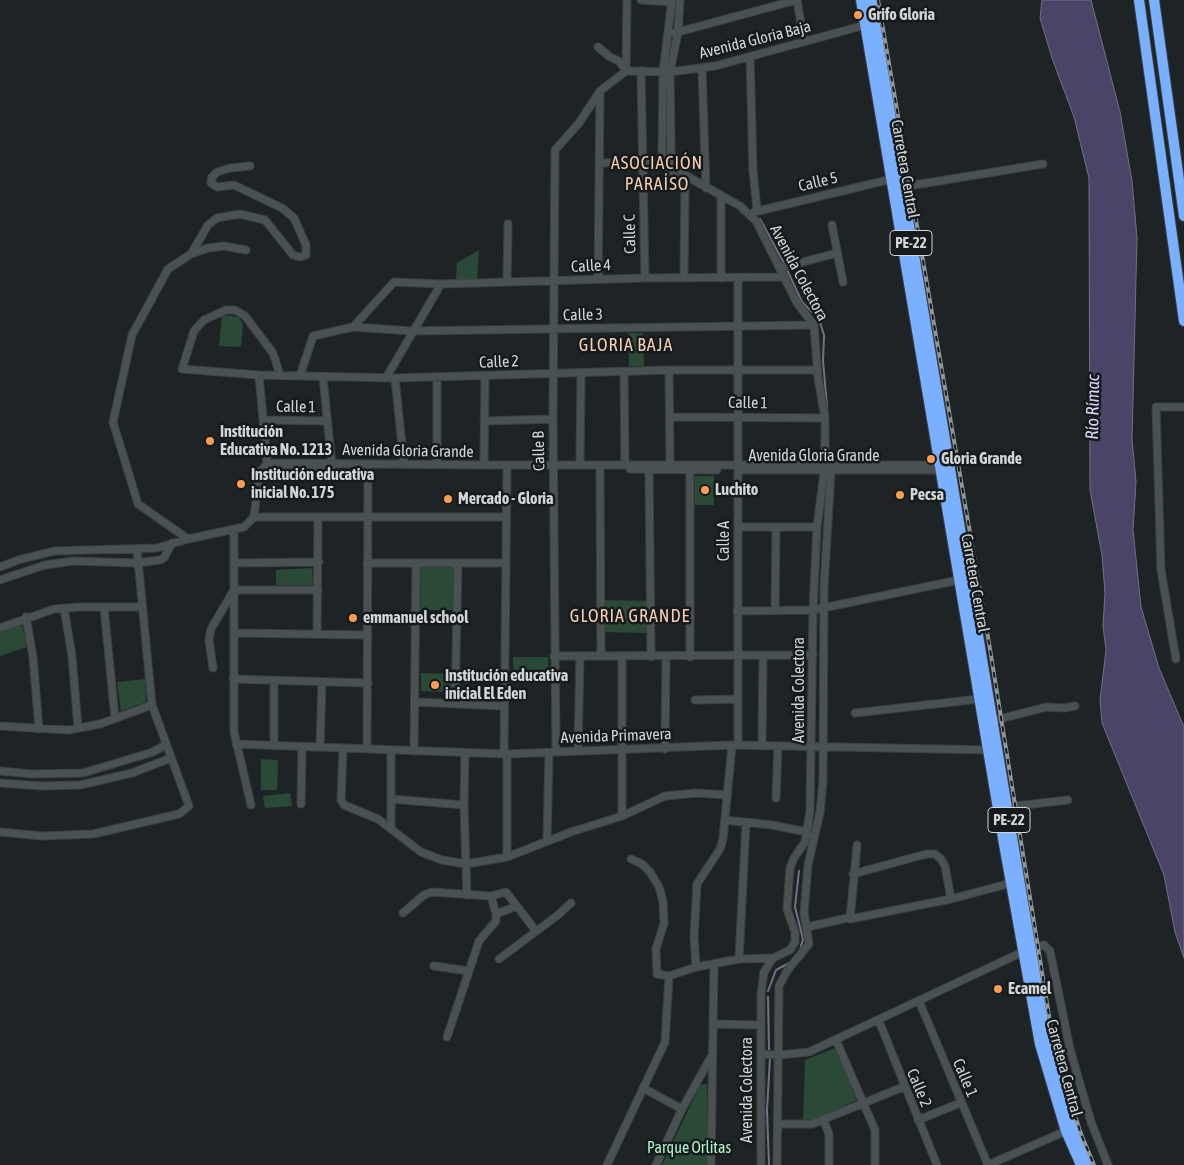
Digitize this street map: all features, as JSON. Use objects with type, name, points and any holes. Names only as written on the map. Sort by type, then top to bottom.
[{"type":"highway","name":"Carretera Central","points":[[861,0],[870,23],[902,187],[959,580],[979,699],[1006,807],[1015,882]]},
{"type":"highway","name":"Carretera Central","points":[[871,0],[870,23],[892,179],[992,721],[992,750],[1027,951],[1047,1045],[1067,1125],[1081,1165]]},
{"type":"highway","points":[[1139,0],[1184,322]]},
{"type":"highway","points":[[1154,0],[1184,216]]},
{"type":"highway","name":"Carretera Central","points":[[1067,1125],[1088,1165]]},
{"type":"street","points":[[626,71],[627,0]]},
{"type":"street","points":[[642,0],[672,1],[666,72],[662,162],[672,174],[685,184]]},
{"type":"street","points":[[680,0],[678,32],[666,72],[671,152],[674,162],[685,175],[706,188],[754,212],[750,57]]},
{"type":"street","points":[[669,34],[797,0],[804,42]]},
{"type":"street","name":"Avenida Gloria Baja","points":[[626,71],[666,72],[702,68],[750,57],[870,23]]},
{"type":"street","points":[[598,47],[619,62],[626,71]]},
{"type":"street","points":[[702,68],[706,188]]},
{"type":"street","points":[[598,279],[600,91],[626,71]]},
{"type":"street","name":"Calle C","points":[[641,71],[645,278]]},
{"type":"street","name":"Calle B","points":[[547,841],[553,752],[553,282],[555,150],[579,123],[600,91]]},
{"type":"street","points":[[600,163],[662,162]]},
{"type":"street","points":[[902,187],[1043,164]]},
{"type":"street","points":[[191,254],[208,225],[217,218],[240,214],[265,220],[293,255],[300,257],[306,255],[306,245],[294,218],[282,208],[234,185],[217,187],[211,183],[212,177],[218,172],[230,168],[250,166]]},
{"type":"street","points":[[684,278],[685,175]]},
{"type":"street","name":"Calle 5","points":[[754,212],[892,179]]},
{"type":"street","points":[[720,278],[722,195]]},
{"type":"street","name":"Avenida Colectora","points":[[754,212],[797,303],[814,325],[817,370],[825,418],[824,781],[808,865],[804,913],[809,944],[787,971],[779,986],[776,1165]]},
{"type":"street","points":[[507,282],[508,224]]},
{"type":"street","points":[[832,226],[843,282]]},
{"type":"street","points":[[188,539],[138,504],[113,422],[132,335],[168,269],[191,254],[224,246],[246,250]]},
{"type":"street","points":[[780,268],[837,253]]},
{"type":"street","name":"Calle 4","points":[[353,327],[390,284],[785,277]]},
{"type":"street","name":"Calle A","points":[[696,967],[694,936],[697,884],[720,849],[735,745],[738,700],[738,278]]},
{"type":"street","points":[[386,378],[441,284]]},
{"type":"street","name":"Calle 2","points":[[280,375],[274,353],[245,316],[235,310],[226,310],[204,320],[194,332],[182,369],[259,375],[386,378],[484,377],[669,370],[817,370]]},
{"type":"street","name":"Calle 3","points":[[300,376],[313,336],[353,327],[412,331],[814,325]]},
{"type":"street","points":[[669,370],[670,464]]},
{"type":"street","points":[[624,372],[625,465]]},
{"type":"street","points":[[580,465],[581,373]]},
{"type":"street","points":[[0,567],[18,560],[54,551],[84,548],[137,550],[157,548],[244,527],[254,517],[260,470],[267,462],[259,375]]},
{"type":"street","points":[[323,377],[332,466]]},
{"type":"street","points":[[484,377],[484,465]]},
{"type":"street","points":[[395,378],[404,464]]},
{"type":"street","points":[[437,378],[437,465]]},
{"type":"street","points":[[1176,659],[1161,570],[1156,407],[1184,408]]},
{"type":"street","name":"Calle 1","points":[[670,416],[825,418]]},
{"type":"street","points":[[484,421],[553,419]]},
{"type":"street","name":"Calle 1","points":[[264,420],[327,421]]},
{"type":"street","name":"Avenida Gloria Grande","points":[[267,462],[332,466]]},
{"type":"street","name":"Avenida Gloria Grande","points":[[368,466],[404,464],[507,467]]},
{"type":"street","name":"Avenida Gloria Grande","points":[[260,470],[332,466],[600,469],[670,464],[738,468]]},
{"type":"street","name":"Avenida Gloria Grande","points":[[553,467],[625,465],[690,470],[944,467]]},
{"type":"street","points":[[367,749],[368,466]]},
{"type":"street","points":[[507,467],[504,706],[507,857]]},
{"type":"street","points":[[649,467],[651,656]]},
{"type":"street","name":"Avenida Colectora","points":[[760,1165],[760,1025],[764,972],[773,958],[790,950],[795,942],[795,932],[787,909],[790,868],[794,858],[805,842],[807,832],[812,746],[813,610],[817,527],[826,468]]},
{"type":"street","points":[[600,469],[601,656]]},
{"type":"street","points":[[690,470],[690,657]]},
{"type":"street","points":[[254,517],[318,519],[506,516]]},
{"type":"street","points":[[316,634],[319,562],[318,519]]},
{"type":"street","points":[[738,527],[817,527]]},
{"type":"street","points":[[775,610],[776,527]]},
{"type":"street","points":[[234,530],[233,725],[251,805]]},
{"type":"street","points":[[0,580],[45,565],[73,561],[138,563],[164,558],[172,543]]},
{"type":"street","points":[[0,832],[42,836],[93,834],[179,814],[189,806],[165,745],[152,705],[137,550]]},
{"type":"street","points":[[234,563],[319,562]]},
{"type":"street","points":[[367,563],[506,563]]},
{"type":"street","points":[[414,751],[416,563]]},
{"type":"street","points":[[455,704],[458,563]]},
{"type":"street","points":[[737,610],[813,610],[959,580]]},
{"type":"street","points":[[234,590],[318,590]]},
{"type":"street","points":[[213,668],[209,640],[211,629],[234,590]]},
{"type":"street","points":[[0,628],[26,617],[64,608],[142,607]]},
{"type":"street","points":[[64,608],[72,656],[78,728]]},
{"type":"street","points":[[104,608],[115,718]]},
{"type":"street","points":[[26,617],[33,658],[39,729]]},
{"type":"street","points":[[234,633],[368,635]]},
{"type":"street","points":[[554,656],[690,657],[738,654],[763,656],[813,655]]},
{"type":"street","points":[[578,750],[580,656]]},
{"type":"street","points":[[762,746],[763,656]]},
{"type":"street","points":[[622,657],[622,816]]},
{"type":"street","points":[[665,749],[666,657]]},
{"type":"street","points":[[233,680],[322,683],[368,682]]},
{"type":"street","points":[[274,682],[274,746]]},
{"type":"street","points":[[320,747],[322,683]]},
{"type":"street","points":[[855,712],[979,699]]},
{"type":"street","points":[[695,700],[738,700]]},
{"type":"street","points":[[415,702],[504,706]]},
{"type":"street","points":[[0,720],[0,726],[39,729],[78,728],[152,705]]},
{"type":"street","points":[[992,721],[1046,707],[1064,708],[1075,706]]},
{"type":"street","name":"Avenida Primavera","points":[[236,744],[465,754],[665,749],[735,745],[992,750]]},
{"type":"street","points":[[0,771],[32,774],[83,773],[152,752],[165,745]]},
{"type":"street","points":[[301,804],[302,746]]},
{"type":"street","points":[[776,798],[778,746]]},
{"type":"street","points":[[343,748],[341,800],[344,805],[378,819],[421,852],[442,860],[466,864],[507,857],[547,841],[622,816],[665,796],[696,793],[727,795]]},
{"type":"street","points":[[391,751],[391,830]]},
{"type":"street","points":[[465,754],[464,805],[467,895]]},
{"type":"street","points":[[0,783],[42,786],[87,784],[132,774],[171,758]]},
{"type":"street","points":[[391,799],[464,805]]},
{"type":"street","points":[[1006,807],[1068,800]]},
{"type":"street","points":[[725,820],[807,832],[812,848]]},
{"type":"street","points":[[739,959],[746,823]]},
{"type":"street","points":[[848,918],[857,845]]},
{"type":"street","points":[[854,874],[926,854],[935,854],[945,866],[951,899]]},
{"type":"street","points":[[631,859],[642,864],[659,887],[664,923],[656,949],[655,969],[657,974],[669,976],[696,967],[739,959],[773,958]]},
{"type":"street","points":[[807,927],[848,918],[851,920],[951,899],[1015,882]]},
{"type":"street","points":[[403,914],[424,895],[432,892],[443,891],[491,896],[506,892],[536,931]]},
{"type":"street","points":[[447,1037],[479,941],[496,921],[491,896]]},
{"type":"street","points":[[499,959],[571,903]]},
{"type":"street","points":[[496,914],[517,906]]},
{"type":"street","points":[[761,1054],[778,1055],[809,1052],[1027,951],[1044,945],[1050,951],[1070,1049],[1091,1122],[1108,1165]]},
{"type":"street","points":[[712,1165],[714,964]]},
{"type":"street","points":[[434,966],[469,971]]},
{"type":"street","points":[[607,1165],[665,1042],[669,976]]},
{"type":"street","name":"Calle 1","points":[[919,1001],[960,1103],[988,1165]]},
{"type":"street","name":"Calle 2","points":[[878,1021],[936,1165]]},
{"type":"street","points":[[714,1024],[760,1025]]},
{"type":"street","points":[[836,1040],[875,1130],[875,1165]]},
{"type":"street","points":[[656,1165],[682,1109],[712,1056]]},
{"type":"street","points":[[778,1124],[804,1124],[823,1119],[904,1087]]},
{"type":"street","points":[[643,1088],[682,1109]]},
{"type":"street","points":[[918,1120],[960,1103]]},
{"type":"street","points":[[823,1119],[829,1134],[829,1165]]},
{"type":"street","points":[[988,1165],[1067,1125]]},
{"type":"green space","points":[[479,250],[477,280],[456,279],[457,263]]},
{"type":"green space","points":[[222,315],[239,317],[243,324],[241,347],[219,346]]},
{"type":"green space","points":[[629,333],[643,333],[644,366],[629,366]]},
{"type":"green space","name":"Luchito","points":[[695,476],[714,476],[714,505],[695,505]]},
{"type":"green space","points":[[420,564],[457,565],[456,610],[418,610]]},
{"type":"green space","points":[[312,568],[313,585],[276,585],[276,570]]},
{"type":"green space","points":[[605,600],[648,601],[647,633],[604,632]]},
{"type":"green space","points":[[20,623],[27,647],[0,656],[0,632]]},
{"type":"green space","points":[[513,657],[548,657],[548,675],[513,675]]},
{"type":"green space","points":[[421,673],[454,674],[453,692],[421,691]]},
{"type":"green space","points":[[145,679],[146,702],[121,711],[117,682]]},
{"type":"green space","points":[[261,759],[278,760],[277,790],[261,790]]},
{"type":"green space","points":[[290,793],[292,806],[265,808],[263,796]]},
{"type":"green space","points":[[835,1048],[859,1099],[814,1120],[803,1120],[805,1060]]},
{"type":"green space","name":"Parque Orlitas","points":[[707,1084],[707,1165],[662,1165],[700,1085]]},
{"type":"water","name":"Río Rímac","points":[[1042,0],[1091,0],[1120,112],[1132,181],[1137,238],[1132,439],[1136,482],[1133,530],[1141,607],[1159,668],[1184,727],[1184,958],[1175,932],[1164,875],[1102,723],[1100,700],[1106,650],[1103,626],[1105,593],[1102,555],[1090,490],[1089,178],[1074,117],[1052,58],[1040,18]]},
{"type":"waterway","points":[[667,82],[667,109]]},
{"type":"waterway","points":[[667,139],[666,152],[669,166]]},
{"type":"waterway","points":[[688,181],[717,196]]},
{"type":"waterway","points":[[760,219],[785,265]]},
{"type":"waterway","points":[[787,270],[802,302],[819,319],[824,335],[823,361],[828,418]]},
{"type":"waterway","points":[[828,425],[828,438]]},
{"type":"waterway","points":[[799,871],[795,907],[803,939],[800,950]]},
{"type":"waterway","points":[[768,991],[776,970],[791,962]]},
{"type":"waterway","points":[[768,997],[769,1051]]},
{"type":"waterway","points":[[769,1165],[767,1110],[770,1058]]},
{"type":"railway","points":[[878,0],[989,643],[1055,1053],[1081,1134],[1094,1165]]},
{"type":"place","name":"Grifo Gloria","points":[[858,15]]},
{"type":"place","name":"Institución Educativa No. 1213","points":[[210,441]]},
{"type":"place","name":"Gloria Grande","points":[[931,459]]},
{"type":"place","name":"Institución educativa inicial No. 175","points":[[241,484]]},
{"type":"place","name":"Luchito","points":[[705,490]]},
{"type":"place","name":"Pecsa","points":[[900,495]]},
{"type":"place","name":"Mercado - Gloria","points":[[448,499]]},
{"type":"place","name":"emmanuel school","points":[[353,618]]},
{"type":"place","name":"Institución educativa inicial El Eden","points":[[435,685]]},
{"type":"place","name":"Ecamel","points":[[998,989]]},
{"type":"district","name":"ASOCIACIÓN PARAÍSO","points":[[657,173]]},
{"type":"district","name":"GLORIA BAJA","points":[[626,345]]},
{"type":"district","name":"GLORIA GRANDE","points":[[630,616]]}]
